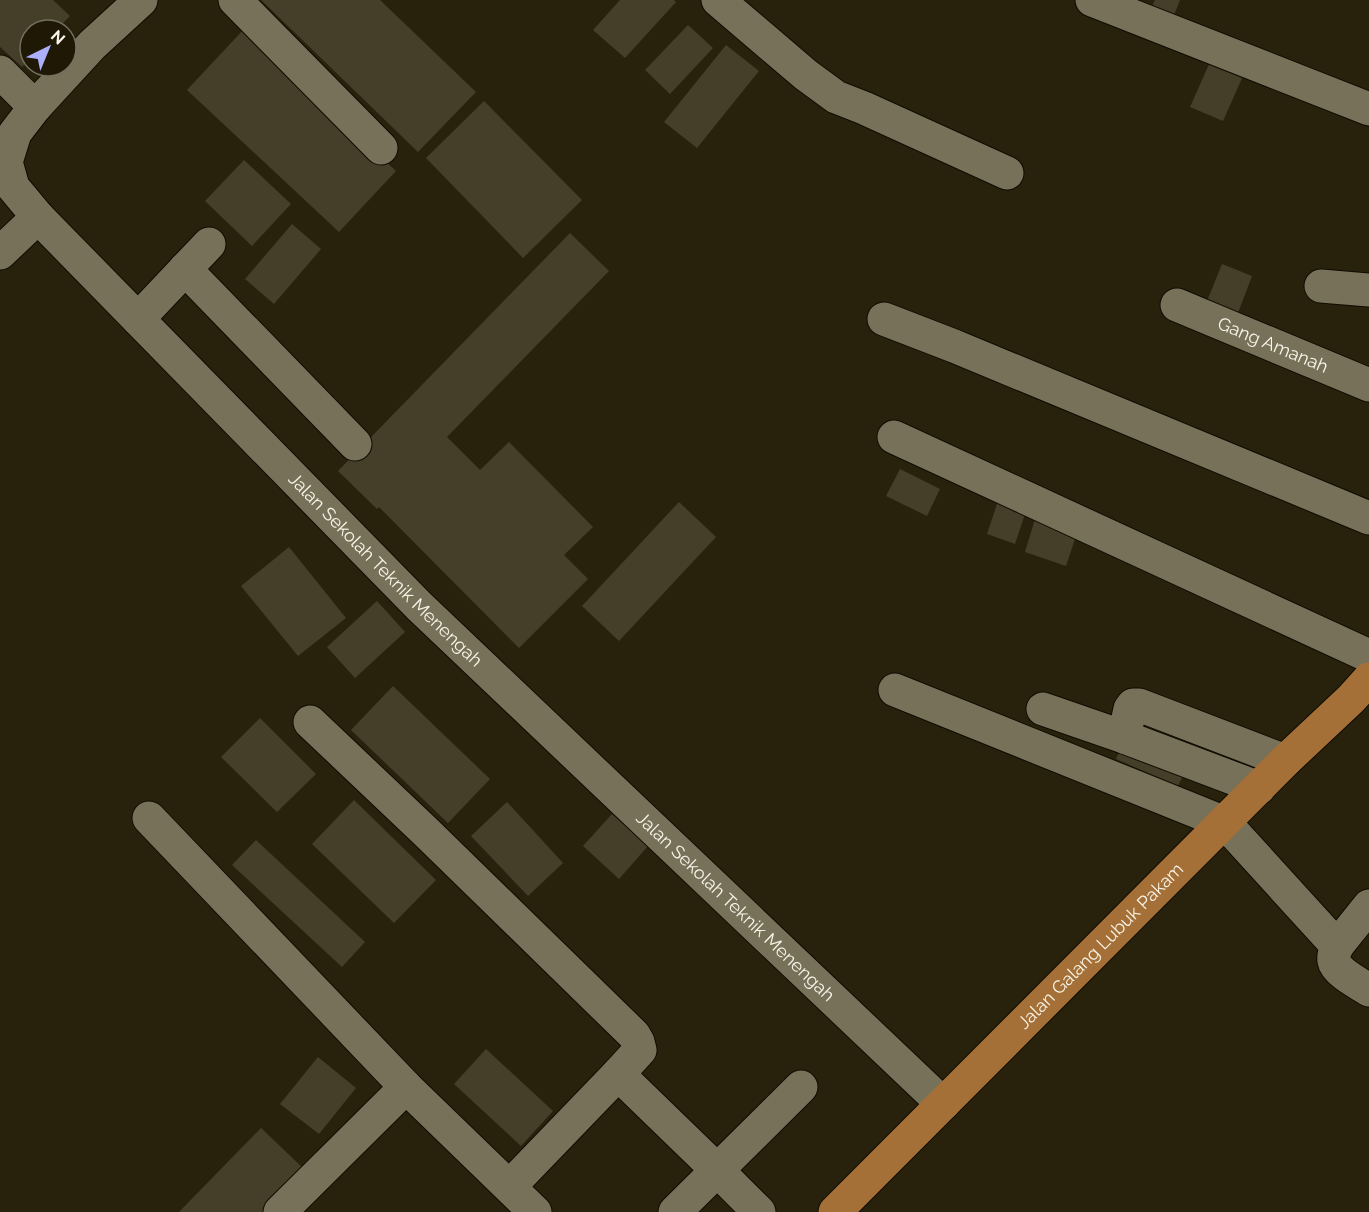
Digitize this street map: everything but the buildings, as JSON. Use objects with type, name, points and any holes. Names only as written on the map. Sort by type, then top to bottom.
[{"type":"main road","name":"Jalan Galang Lubuk Pakam","points":[[835,1212],[1369,679]]},
{"type":"street","name":"Jalan Sekolah Teknik Menengah","points":[[141,0],[93,45],[35,107],[15,133],[3,161],[13,187],[38,217],[419,606],[943,1104]]},
{"type":"street","points":[[235,0],[381,148]]},
{"type":"street","points":[[718,0],[806,75],[836,97],[1007,173]]},
{"type":"street","points":[[1092,0],[1369,109]]},
{"type":"street","points":[[0,72],[35,107]]},
{"type":"street","points":[[0,253],[38,217]]},
{"type":"street","points":[[138,319],[209,244]]},
{"type":"street","points":[[185,269],[355,444]]},
{"type":"street","points":[[1321,286],[1369,290]]},
{"type":"street","name":"Gang Amanah","points":[[1177,305],[1369,385]]},
{"type":"street","points":[[884,319],[1369,518]]},
{"type":"street","points":[[894,437],[1369,656]]},
{"type":"street","points":[[895,690],[1225,823],[1337,946]]},
{"type":"street","points":[[1124,737],[1130,709],[1133,705],[1139,705],[1286,761]]},
{"type":"street","points":[[1043,709],[1259,788]]},
{"type":"street","points":[[310,722],[428,833],[634,1035],[638,1042],[640,1050],[510,1186]]},
{"type":"street","points":[[149,818],[406,1087],[535,1212]]},
{"type":"street","points":[[1369,906],[1337,946],[1334,956],[1334,963],[1338,969],[1369,990]]},
{"type":"street","points":[[618,1074],[759,1212]]},
{"type":"street","points":[[292,1208],[406,1087]]},
{"type":"street","points":[[675,1212],[801,1087]]}]
